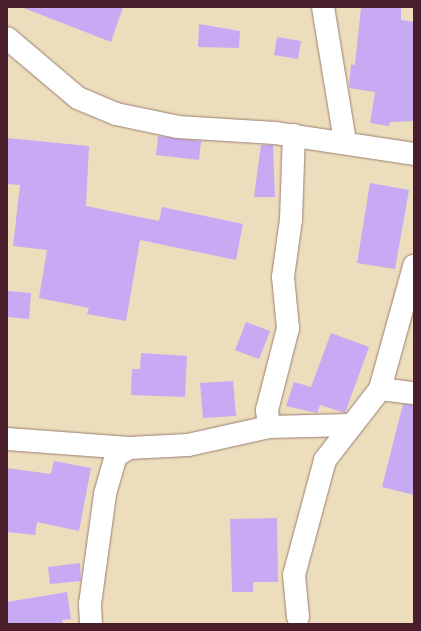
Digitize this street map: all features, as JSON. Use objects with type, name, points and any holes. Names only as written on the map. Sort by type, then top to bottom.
[{"type":"street","points":[[323,7],[345,142]]},
{"type":"street","points":[[7,38],[78,98],[116,114],[178,127],[294,135],[414,154]]},
{"type":"street","points":[[268,428],[267,410],[288,328],[284,277],[291,220],[294,135]]},
{"type":"street","points":[[298,617],[294,575],[309,514],[325,460],[380,389],[414,266]]},
{"type":"street","points":[[380,389],[414,393]]},
{"type":"street","points":[[7,438],[129,448],[188,445],[268,428],[350,426]]},
{"type":"street","points":[[91,624],[90,604],[105,494],[116,456],[129,448]]},
{"type":"building","points":[[21,7],[123,7],[111,42]]},
{"type":"building","points":[[361,7],[401,7],[401,20],[414,22],[414,121],[390,122],[389,126],[370,123],[375,92],[349,88],[351,64],[355,65]]},
{"type":"building","points":[[199,24],[240,31],[239,48],[198,47]]},
{"type":"building","points":[[277,37],[301,41],[298,59],[274,55]]},
{"type":"building","points":[[158,136],[201,141],[199,160],[156,155]]},
{"type":"building","points":[[7,138],[89,146],[86,206],[159,221],[162,207],[243,224],[236,260],[140,240],[126,321],[87,314],[89,308],[39,298],[47,250],[13,246],[20,185],[7,184]]},
{"type":"building","points":[[261,145],[273,145],[275,197],[254,197]]},
{"type":"building","points":[[370,183],[409,190],[395,269],[357,263]]},
{"type":"building","points":[[7,291],[31,293],[29,319],[7,317]]},
{"type":"building","points":[[246,322],[270,331],[259,359],[235,350]]},
{"type":"building","points":[[331,333],[369,347],[345,413],[320,405],[317,413],[286,406],[294,382],[311,387]]},
{"type":"building","points":[[141,353],[187,356],[185,397],[131,395],[132,369],[140,369]]},
{"type":"building","points":[[233,381],[236,416],[203,418],[200,383]]},
{"type":"building","points":[[403,404],[414,405],[414,495],[382,487]]},
{"type":"building","points":[[54,461],[91,468],[79,531],[37,522],[35,535],[7,532],[7,468],[51,474]]},
{"type":"building","points":[[277,518],[278,582],[253,582],[253,592],[232,592],[230,519]]},
{"type":"building","points":[[80,563],[81,581],[50,584],[48,567]]},
{"type":"building","points":[[67,592],[71,619],[62,620],[63,624],[7,624],[7,602]]}]
